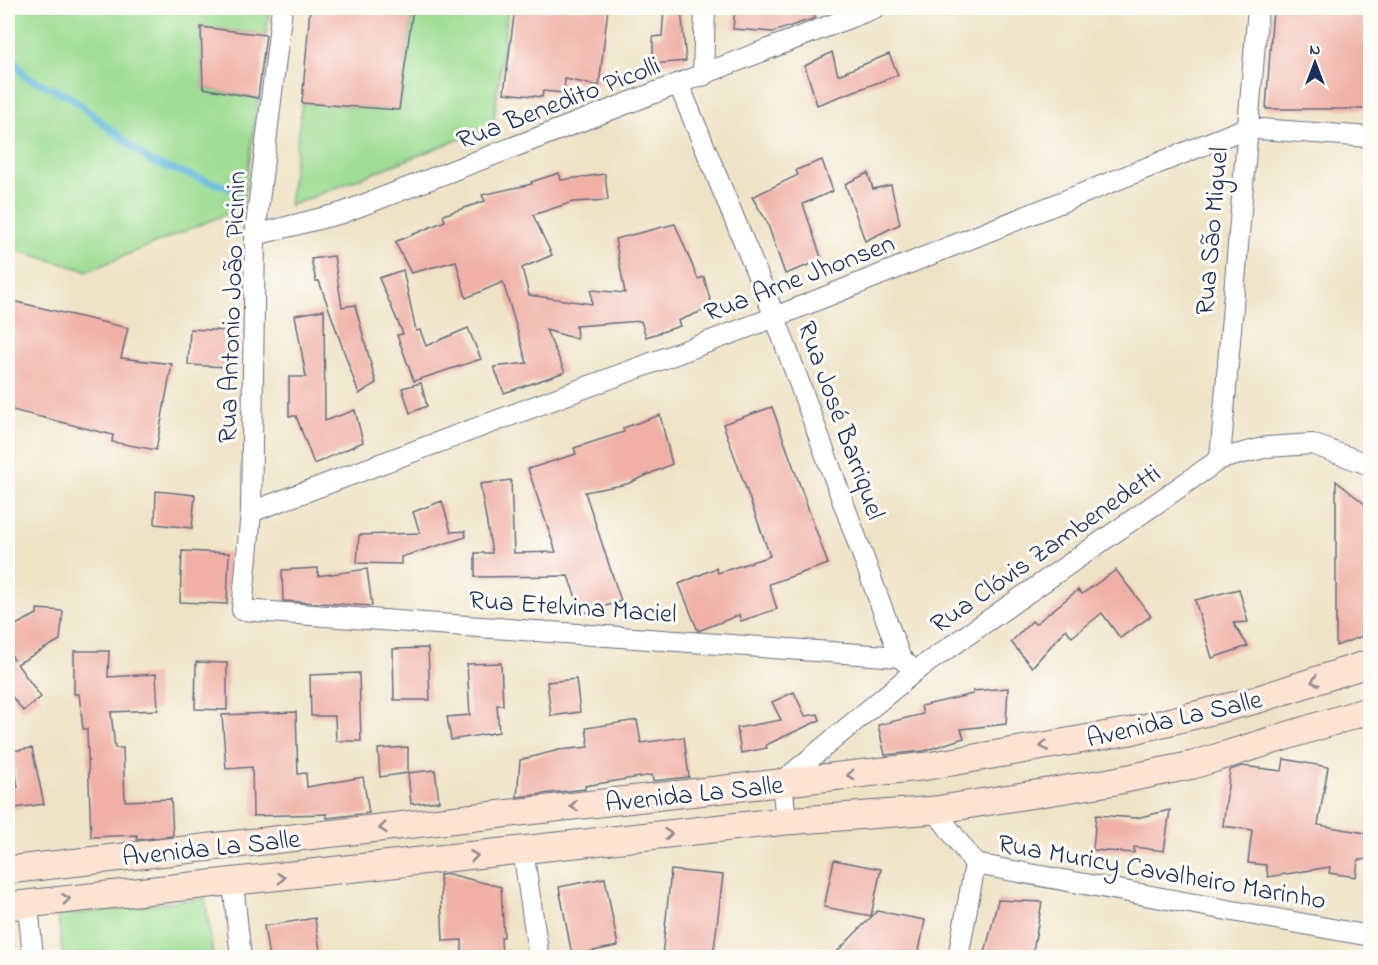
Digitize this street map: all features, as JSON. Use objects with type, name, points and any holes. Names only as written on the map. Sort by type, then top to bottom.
[{"type":"main road","name":"Avenida La Salle","points":[[8,870],[928,766],[1120,733],[1256,700],[1371,663]]},
{"type":"main road","points":[[1256,700],[1269,740]]},
{"type":"main road","name":"Avenida La Salle","points":[[18,905],[786,821],[935,810],[1110,782],[1193,765],[1371,710]]},
{"type":"main road","points":[[137,856],[138,891]]},
{"type":"street","name":"Rua Antonio João Picinin","points":[[242,610],[251,512],[255,235],[282,8]]},
{"type":"street","points":[[703,76],[705,8]]},
{"type":"street","name":"Rua Benedito Picolli","points":[[255,235],[342,213],[875,8]]},
{"type":"street","name":"Rua São Miguel","points":[[1220,459],[1246,128],[1258,8]]},
{"type":"street","name":"Rua José Barriquel","points":[[679,85],[775,317],[900,657],[914,672]]},
{"type":"street","name":"Rua Arne Jhonsen","points":[[251,512],[775,317],[1246,128],[1371,137]]},
{"type":"street","name":"Rua Clóvis Zambenedetti","points":[[782,782],[914,672],[1220,459],[1267,447],[1312,444],[1371,465]]},
{"type":"street","name":"Rua Etelvina Maciel","points":[[242,610],[900,657]]},
{"type":"street","points":[[782,782],[786,821]]},
{"type":"street","name":"Rua Muricy Cavalheiro Marinho","points":[[935,810],[975,864],[1371,936]]},
{"type":"street","points":[[523,850],[538,957]]},
{"type":"street","points":[[958,957],[975,864]]},
{"type":"street","points":[[233,883],[241,957]]},
{"type":"street","points":[[18,905],[33,957]]},
{"type":"green space","points":[[8,8],[269,8],[266,35],[201,27],[203,88],[258,98],[243,207],[88,271],[8,248]]},
{"type":"green space","points":[[413,8],[508,8],[493,126],[289,206],[302,103],[399,110]]},
{"type":"green space","points":[[205,898],[213,957],[63,957],[58,916]]},
{"type":"building","points":[[310,8],[413,8],[399,110],[302,103]]},
{"type":"building","points":[[515,8],[608,8],[599,86],[565,79],[564,93],[543,91],[542,97],[504,93]]},
{"type":"building","points":[[664,8],[681,8],[686,61],[653,64],[653,37],[662,36]]},
{"type":"building","points":[[735,8],[813,8],[815,18],[773,32],[733,29]]},
{"type":"building","points":[[1273,8],[1371,8],[1370,109],[1266,109]]},
{"type":"building","points":[[201,27],[266,35],[258,98],[203,88]]},
{"type":"building","points":[[832,52],[838,75],[889,54],[898,75],[817,105],[805,66]]},
{"type":"building","points":[[822,160],[833,191],[803,204],[822,260],[785,274],[767,222],[752,197],[798,175],[796,170]]},
{"type":"building","points":[[559,173],[561,180],[605,174],[608,200],[573,202],[533,215],[552,255],[522,268],[529,295],[592,304],[591,290],[625,293],[615,239],[675,224],[698,279],[704,277],[712,307],[678,321],[680,326],[646,337],[641,321],[576,326],[577,339],[546,330],[565,372],[504,393],[494,367],[527,363],[503,282],[466,298],[456,261],[411,273],[395,242],[445,221],[443,215],[485,201],[482,195],[532,184],[531,182]]},
{"type":"building","points":[[868,173],[873,189],[891,185],[900,224],[865,241],[845,184]]},
{"type":"building","points":[[334,256],[342,307],[355,305],[376,383],[359,394],[319,281],[316,281],[311,259]]},
{"type":"building","points":[[403,270],[416,331],[420,330],[426,346],[468,328],[481,359],[414,381],[397,335],[403,334],[379,278]]},
{"type":"building","points":[[8,300],[128,328],[121,358],[172,364],[156,450],[112,442],[113,435],[8,409]]},
{"type":"building","points":[[324,310],[325,421],[355,410],[363,442],[314,464],[296,416],[289,416],[289,377],[306,377],[295,315]]},
{"type":"building","points":[[190,329],[229,331],[228,367],[188,365]]},
{"type":"building","points":[[421,383],[427,406],[410,413],[402,388]]},
{"type":"building","points":[[772,407],[828,564],[769,584],[777,609],[741,621],[739,615],[698,631],[679,584],[716,568],[718,573],[770,556],[723,424]]},
{"type":"building","points":[[660,415],[672,464],[627,484],[585,492],[621,601],[582,614],[568,576],[475,577],[475,553],[492,553],[480,484],[511,480],[514,553],[556,552],[528,469],[576,454],[574,448],[624,432],[623,428]]},
{"type":"building","points":[[1336,481],[1371,509],[1371,633],[1336,646]]},
{"type":"building","points":[[156,491],[195,495],[192,528],[155,524]]},
{"type":"building","points":[[442,501],[451,532],[465,531],[466,537],[401,557],[401,564],[357,563],[359,535],[420,533],[413,512]]},
{"type":"building","points":[[182,551],[229,553],[227,604],[180,602]]},
{"type":"building","points":[[318,568],[318,576],[367,569],[372,606],[283,601],[282,570]]},
{"type":"building","points":[[1116,570],[1151,616],[1120,638],[1102,613],[1072,637],[1066,629],[1032,667],[1011,642],[1032,621],[1035,624],[1078,590],[1082,594]]},
{"type":"building","points":[[1239,589],[1248,622],[1233,623],[1248,646],[1212,658],[1195,600]]},
{"type":"building","points":[[37,609],[63,611],[60,640],[17,664],[41,697],[23,711],[8,691],[8,651],[14,660],[8,648],[8,629],[37,614]]},
{"type":"building","points":[[428,648],[430,700],[394,700],[393,649]]},
{"type":"building","points":[[74,651],[109,651],[108,677],[156,674],[158,710],[111,712],[115,748],[123,748],[125,801],[171,799],[173,836],[137,840],[137,835],[91,837],[87,729],[83,729],[79,694],[74,694]]},
{"type":"building","points":[[196,662],[227,663],[227,710],[195,709]]},
{"type":"building","points":[[501,663],[503,705],[497,705],[499,732],[451,740],[447,717],[470,715],[467,664]]},
{"type":"building","points":[[359,673],[361,741],[336,741],[335,716],[311,716],[310,675]]},
{"type":"building","points":[[576,679],[580,712],[551,716],[547,682]]},
{"type":"building","points":[[1008,688],[1006,724],[961,729],[964,738],[924,751],[885,755],[878,725],[923,714],[921,706],[973,694],[973,691]]},
{"type":"building","points":[[794,692],[805,716],[818,714],[820,720],[766,745],[767,748],[741,753],[737,728],[781,720],[772,702]]},
{"type":"building","points":[[296,712],[298,774],[306,773],[307,787],[363,777],[369,813],[327,818],[327,814],[253,816],[252,767],[226,769],[222,715]]},
{"type":"building","points":[[637,720],[641,743],[684,737],[689,777],[653,781],[652,775],[585,786],[585,789],[517,797],[520,760],[559,750],[589,747],[586,728]]},
{"type":"building","points":[[408,747],[408,773],[380,777],[378,749]]},
{"type":"building","points":[[32,748],[44,804],[8,809],[8,788],[18,787],[12,751]]},
{"type":"building","points":[[1284,759],[1328,767],[1318,825],[1371,834],[1371,859],[1358,860],[1356,877],[1329,873],[1330,867],[1268,877],[1266,865],[1248,863],[1252,830],[1223,826],[1230,770],[1242,766],[1282,771]]},
{"type":"building","points":[[435,770],[439,801],[411,804],[408,773]]},
{"type":"building","points":[[1170,810],[1164,851],[1134,847],[1134,853],[1093,850],[1096,815],[1136,818]]},
{"type":"building","points":[[834,860],[881,869],[871,916],[824,907]]},
{"type":"building","points":[[671,870],[723,875],[713,957],[662,957]]},
{"type":"building","points":[[449,874],[501,887],[504,937],[501,937],[502,957],[462,957],[462,940],[443,941],[440,875]]},
{"type":"building","points":[[605,878],[618,946],[572,955],[559,887]]},
{"type":"building","points":[[998,900],[1042,902],[1032,957],[984,957]]},
{"type":"building","points":[[877,911],[925,920],[918,957],[832,957]]},
{"type":"building","points":[[315,918],[321,957],[269,957],[264,926]]},
{"type":"waterway","points":[[8,51],[25,76],[72,98],[151,162],[238,191]]}]
